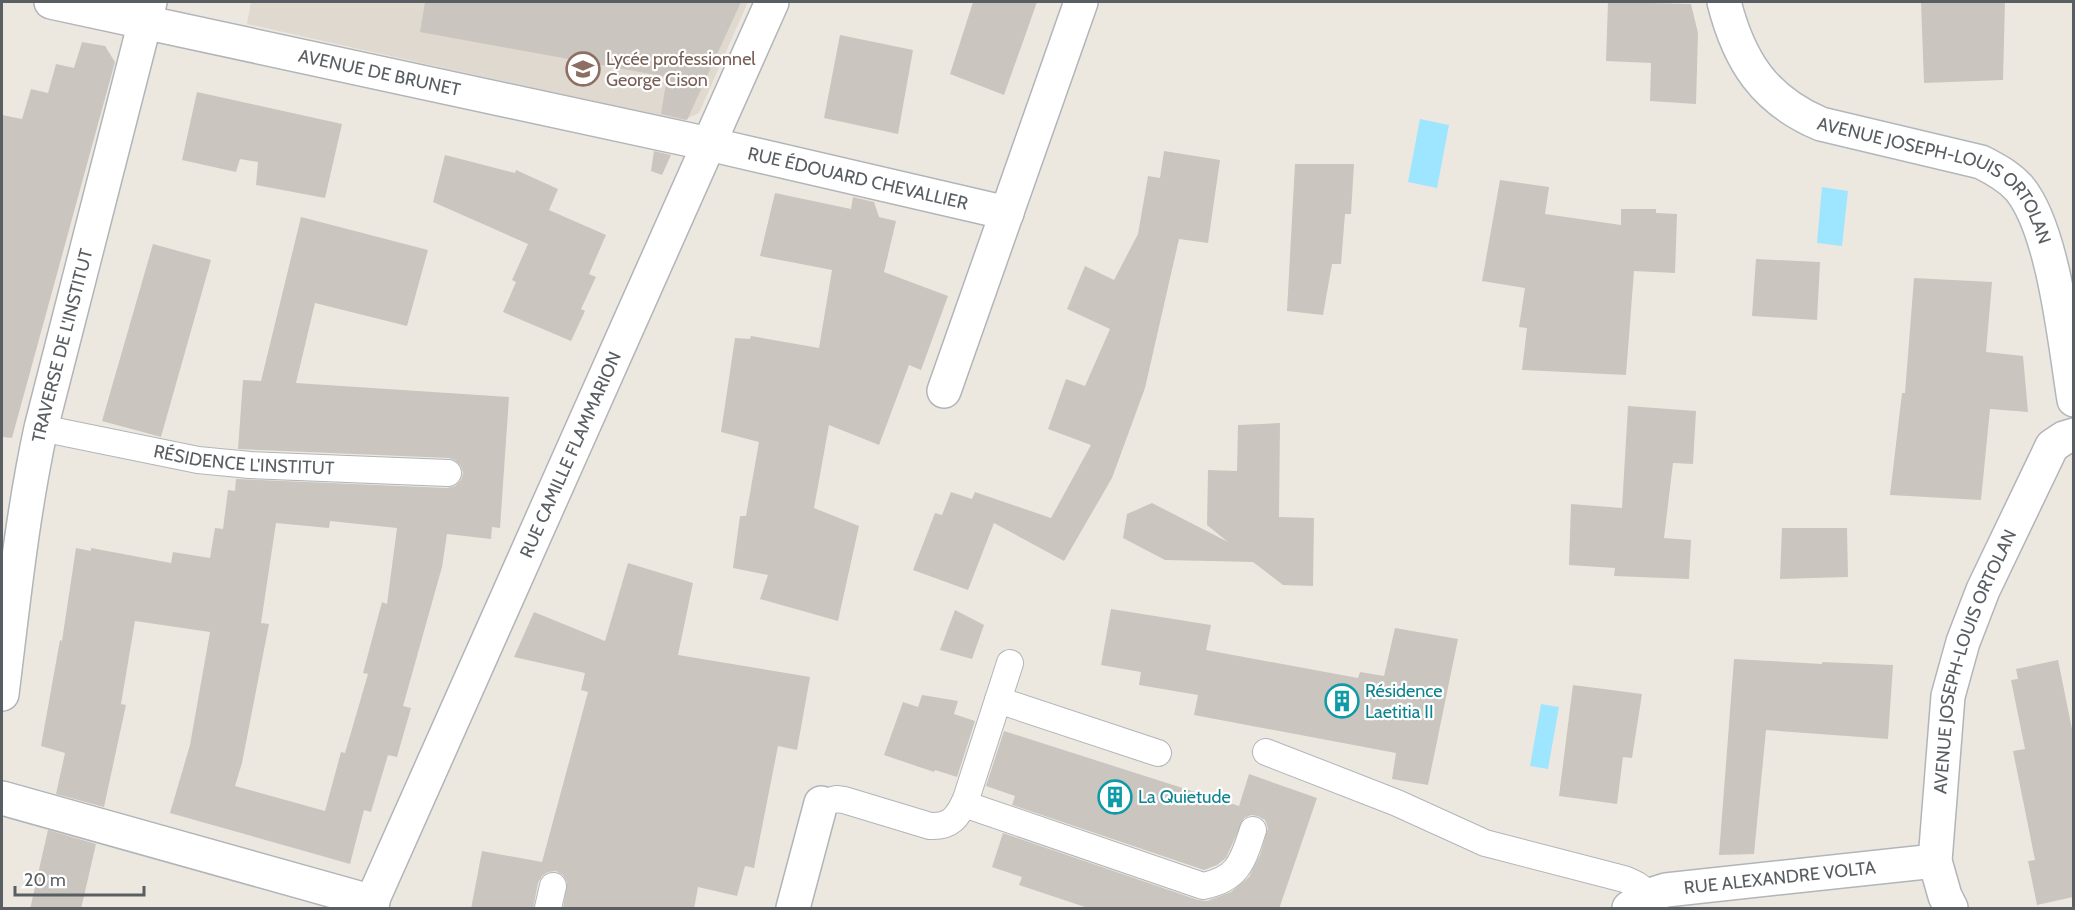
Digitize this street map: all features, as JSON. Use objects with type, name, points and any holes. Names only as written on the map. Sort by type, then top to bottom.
[{"type":"street","name":"AVENUE DE BRUNET","points":[[51,2],[147,11],[709,144]]},
{"type":"street","name":"RUE CAMILLE FLAMMARION","points":[[371,905],[772,2]]},
{"type":"street","points":[[944,391],[1081,2]]},
{"type":"street","name":"AVENUE JOSEPH-LOUIS ORTOLAN","points":[[1724,2],[1738,48],[1748,64],[1772,93],[1795,112],[1821,124],[1981,162],[2011,180],[2026,199],[2063,277],[2073,400]]},
{"type":"street","name":"TRAVERSE DE L'INSTITUT","points":[[2,694],[21,535],[41,428],[147,11]]},
{"type":"street","name":"RUE ÉDOUARD CHEVALLIER","points":[[709,144],[1007,213]]},
{"type":"street","name":"AVENUE JOSEPH-LOUIS ORTOLAN","points":[[1951,909],[1935,861],[1948,696],[1963,642],[2002,547],[2052,446],[2073,435]]},
{"type":"street","points":[[2,798],[371,905]]},
{"type":"street","points":[[793,909],[820,803]]},
{"type":"street","name":"RUE ALEXANDRE VOLTA","points":[[1638,902],[1666,890],[1935,861]]},
{"type":"lane","name":"RÉSIDENCE L'INSTITUT","points":[[41,428],[198,460],[250,465],[448,473]]},
{"type":"lane","points":[[820,803],[836,799],[844,800],[930,826],[949,824],[956,818],[964,804],[1010,663]]},
{"type":"lane","points":[[998,699],[1158,753]]},
{"type":"lane","points":[[1266,752],[1397,803],[1485,843],[1624,879],[1636,884],[1638,902]]},
{"type":"lane","points":[[964,804],[1203,885],[1220,880],[1239,867],[1252,830]]},
{"type":"shaded area","name":"Lycée professionnel George Cison","points":[[251,2],[748,2],[699,113],[682,121],[247,24]]},
{"type":"water","points":[[1420,119],[1449,125],[1437,188],[1408,182]]},
{"type":"water","points":[[1822,187],[1848,191],[1842,246],[1817,243]]},
{"type":"water","points":[[1541,704],[1559,707],[1548,769],[1530,766]]},
{"type":"building","points":[[425,2],[741,2],[687,120],[661,114],[667,77],[420,32]]},
{"type":"building","points":[[973,2],[1037,2],[1004,95],[950,74]]},
{"type":"building","points":[[1608,2],[1691,4],[1698,33],[1696,104],[1650,101],[1651,63],[1606,61]]},
{"type":"building","points":[[1921,2],[2005,2],[2003,80],[1924,83]]},
{"type":"building","points":[[840,35],[913,50],[898,134],[824,118]]},
{"type":"building","points":[[82,42],[105,46],[115,62],[12,438],[2,437],[2,115],[22,119],[31,89],[48,93],[56,64],[74,68]]},
{"type":"building","points":[[197,92],[342,124],[325,198],[256,185],[258,162],[240,159],[236,172],[182,160]]},
{"type":"building","points":[[654,151],[671,155],[662,175],[651,171]]},
{"type":"building","points":[[1164,151],[1220,160],[1208,243],[1179,239],[1145,388],[1112,478],[1064,561],[994,523],[968,590],[913,570],[935,513],[942,515],[951,492],[972,499],[975,492],[1051,518],[1091,445],[1048,429],[1066,379],[1085,386],[1110,329],[1067,309],[1085,266],[1114,280],[1138,234],[1148,176],[1160,178]]},
{"type":"building","points":[[445,155],[515,173],[516,170],[558,189],[549,210],[606,235],[589,274],[596,277],[581,309],[585,311],[571,341],[503,312],[516,282],[512,280],[528,244],[433,202]]},
{"type":"building","points":[[1295,164],[1354,164],[1351,214],[1345,214],[1341,264],[1332,264],[1323,315],[1287,311]]},
{"type":"building","points":[[1500,180],[1549,187],[1545,214],[1621,225],[1621,209],[1656,209],[1656,213],[1677,214],[1675,273],[1634,271],[1626,375],[1522,370],[1527,328],[1519,327],[1525,288],[1482,281]]},
{"type":"building","points":[[775,193],[851,209],[853,197],[874,202],[879,217],[896,221],[884,272],[948,296],[921,370],[909,365],[879,445],[829,425],[814,508],[859,526],[838,621],[760,599],[768,575],[733,568],[740,516],[746,516],[759,442],[721,432],[735,338],[750,339],[751,336],[819,348],[832,270],[760,256]]},
{"type":"building","points":[[301,217],[428,250],[407,326],[315,303],[296,383],[509,397],[500,528],[492,527],[491,539],[447,534],[442,567],[403,706],[411,708],[397,757],[388,755],[371,812],[364,810],[350,864],[170,813],[190,745],[210,632],[135,621],[121,704],[126,705],[104,807],[56,794],[65,753],[41,746],[60,640],[62,641],[76,548],[91,551],[91,548],[171,563],[173,552],[210,558],[215,528],[223,529],[228,490],[235,491],[236,479],[447,488],[455,486],[461,480],[463,473],[461,466],[449,458],[238,449],[243,380],[261,381]],"holes":[[[330,521],[397,528],[387,604],[382,602],[363,673],[368,674],[345,753],[341,752],[325,811],[235,786],[242,763],[269,624],[261,623],[276,523],[329,528]]]},
{"type":"building","points":[[153,244],[211,260],[161,437],[102,421]]},
{"type":"building","points":[[1756,259],[1820,262],[1817,320],[1752,316]]},
{"type":"building","points":[[1914,278],[1992,282],[1986,352],[2023,356],[2028,412],[1990,409],[1981,500],[1890,495],[1902,393],[1905,393]]},
{"type":"building","points":[[1628,406],[1696,411],[1693,464],[1673,463],[1664,538],[1691,540],[1689,579],[1614,576],[1615,568],[1569,565],[1571,504],[1622,508]]},
{"type":"building","points":[[1280,423],[1279,517],[1314,518],[1313,586],[1283,585],[1253,562],[1165,560],[1123,538],[1127,514],[1152,503],[1228,542],[1207,525],[1208,470],[1237,471],[1238,425]]},
{"type":"building","points":[[1782,528],[1847,528],[1848,577],[1780,579]]},
{"type":"building","points":[[628,563],[693,583],[678,655],[810,677],[797,750],[778,746],[754,868],[745,866],[737,896],[698,887],[694,909],[563,909],[567,882],[563,875],[556,871],[542,876],[538,883],[533,909],[471,909],[482,851],[542,862],[588,692],[581,690],[585,673],[514,657],[534,612],[605,641]]},
{"type":"building","name":"Résidence Laetitia II","points":[[1111,609],[1211,625],[1206,650],[1358,678],[1360,672],[1384,676],[1395,628],[1458,639],[1428,785],[1392,779],[1396,753],[1194,715],[1198,695],[1139,685],[1141,672],[1101,665]]},
{"type":"building","points":[[955,610],[984,625],[972,659],[940,650]]},
{"type":"building","points":[[1734,659],[1893,665],[1888,739],[1766,730],[1754,854],[1719,855]]},
{"type":"building","points":[[2058,660],[2073,734],[2073,897],[2037,905],[2028,861],[2035,860],[2013,751],[2025,749],[2011,680],[2018,679],[2016,669]]},
{"type":"building","points":[[1573,685],[1642,694],[1632,758],[1623,757],[1617,804],[1559,796]]},
{"type":"building","points":[[922,695],[958,701],[954,714],[975,721],[957,777],[935,770],[934,772],[884,755],[903,702],[918,707]]},
{"type":"building","points":[[1004,731],[1239,806],[1249,774],[1317,798],[1279,909],[1091,909],[1019,885],[1022,877],[992,867],[1003,833],[1198,900],[1207,901],[1231,892],[1249,877],[1260,855],[1268,828],[1265,820],[1258,816],[1251,815],[1244,818],[1226,858],[1217,865],[1204,870],[1012,805],[1015,796],[986,786]]},
{"type":"building","points":[[48,830],[96,844],[81,909],[30,909]]},
{"type":"place","name":"Lycée professionnel George Cison","points":[[583,69]]},
{"type":"place","name":"Résidence Laetitia II","points":[[1342,701]]},
{"type":"place","name":"La Quietude","points":[[1115,797]]}]
